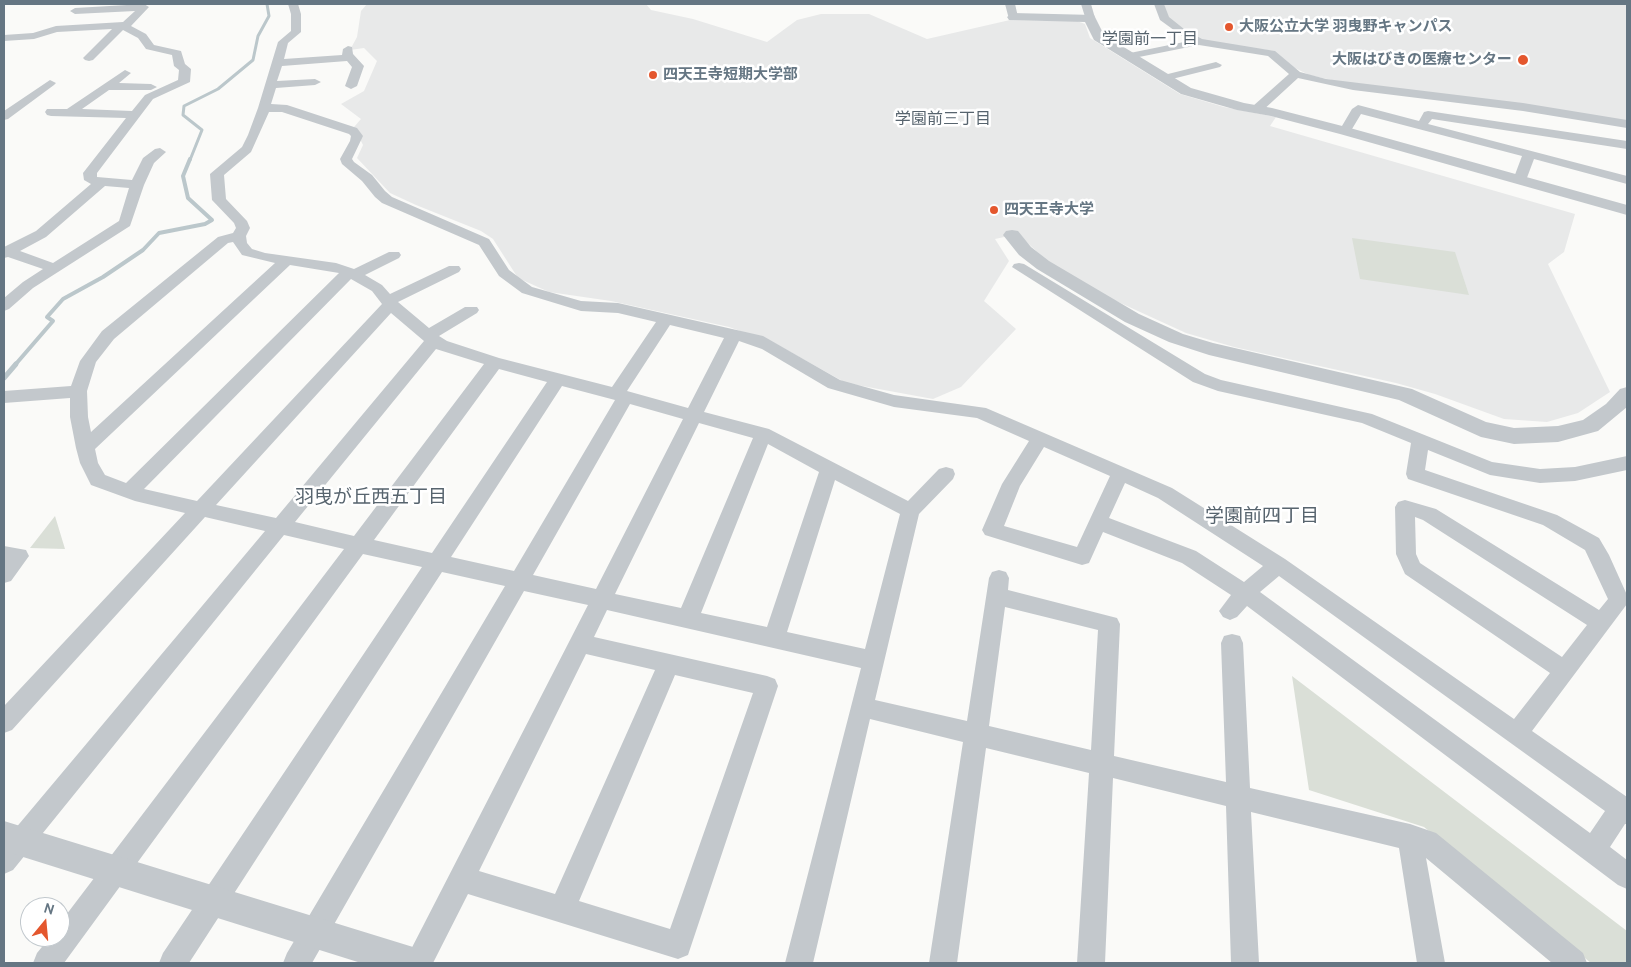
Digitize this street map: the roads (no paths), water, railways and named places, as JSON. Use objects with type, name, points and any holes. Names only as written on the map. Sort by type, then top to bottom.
[{"type":"street","points":[[294,4],[296,32],[283,42],[264,108],[247,149],[216,174],[219,200],[240,222],[242,228],[239,236],[240,244],[247,252],[336,267],[352,273],[377,288],[389,302],[441,345],[495,362],[762,434],[910,511]]},
{"type":"street","points":[[1010,4],[1013,17],[1090,18]]},
{"type":"street","points":[[1086,4],[1099,37],[1186,91],[1227,103],[1345,131],[1627,210]]},
{"type":"street","points":[[1159,4],[1164,18],[1180,31],[1199,42]]},
{"type":"street","points":[[56,29],[78,7],[145,6]]},
{"type":"street","points":[[89,58],[145,6]]},
{"type":"street","points":[[4,38],[34,36],[56,29],[124,26],[142,36],[150,47],[177,53],[180,66],[185,69],[184,82],[149,97],[90,173],[91,180],[138,185]]},
{"type":"street","points":[[1129,56],[1199,42],[1271,53],[1296,74],[1353,87],[1523,107],[1627,124]]},
{"type":"street","points":[[277,63],[348,53],[358,66],[351,86]]},
{"type":"street","points":[[1164,78],[1216,65]]},
{"type":"street","points":[[72,112],[125,73]]},
{"type":"street","points":[[1257,109],[1296,74]]},
{"type":"street","points":[[271,85],[315,82]]},
{"type":"street","points":[[4,116],[50,83]]},
{"type":"street","points":[[107,86],[151,87]]},
{"type":"street","points":[[264,108],[283,108],[353,131],[356,141],[346,159],[348,164],[367,178],[380,194],[387,200],[484,242],[494,261],[504,273],[527,290],[558,301],[581,306],[618,308],[756,340],[768,345],[817,375],[864,394],[894,401],[980,412],[1166,493],[1278,565],[1624,809],[1593,850]]},
{"type":"street","points":[[1345,131],[1358,109],[1627,180]]},
{"type":"street","points":[[51,112],[135,115]]},
{"type":"street","points":[[1422,125],[1428,115],[1627,145]]},
{"type":"street","points":[[4,306],[28,285],[125,223],[148,161],[160,152]]},
{"type":"street","points":[[1520,180],[1529,154]]},
{"type":"street","points":[[5,252],[41,234],[101,182]]},
{"type":"street","points":[[1012,235],[1025,251],[1043,265],[1132,318],[1176,338],[1209,349],[1405,394],[1480,429],[1514,436],[1558,434],[1590,426],[1613,409],[1627,394]]},
{"type":"street","points":[[239,236],[223,240],[108,336],[88,361],[78,391],[79,417],[89,463],[98,480],[129,492],[874,660]]},
{"type":"street","points":[[5,252],[54,268]]},
{"type":"street","points":[[129,492],[352,273],[394,255]]},
{"type":"street","points":[[85,448],[287,260]]},
{"type":"street","points":[[1019,267],[1199,378],[1366,418],[1490,468],[1540,476],[1576,474],[1627,463]]},
{"type":"street","points":[[4,722],[389,302],[454,269]]},
{"type":"street","points":[[413,963],[115,871],[9,846],[282,526],[431,338],[471,310]]},
{"type":"street","points":[[297,963],[520,580],[621,395],[665,320]]},
{"type":"street","points":[[418,963],[462,879],[734,334]]},
{"type":"street","points":[[47,963],[495,362]]},
{"type":"street","points":[[173,963],[558,378]]},
{"type":"street","points":[[4,397],[78,391]]},
{"type":"street","points":[[688,618],[762,434]]},
{"type":"street","points":[[1040,439],[1011,484],[992,530],[1082,557],[1120,474]]},
{"type":"street","points":[[1420,441],[1415,474],[1550,520],[1578,534],[1592,544],[1599,555],[1619,600],[1517,733]]},
{"type":"street","points":[[774,638],[829,469]]},
{"type":"street","points":[[799,963],[910,511],[946,474]]},
{"type":"street","points":[[1565,670],[1412,568],[1406,554],[1405,507],[1429,514],[1601,623]]},
{"type":"street","points":[[1098,522],[1189,557],[1245,592],[1627,876]]},
{"type":"street","points":[[4,554],[20,556],[4,575]]},
{"type":"street","points":[[1230,611],[1245,592],[1278,565]]},
{"type":"street","points":[[943,963],[998,587],[1110,624],[1091,963]]},
{"type":"street","points":[[462,879],[678,945],[767,686],[579,643]]},
{"type":"street","points":[[1232,643],[1245,963]]},
{"type":"street","points":[[562,910],[669,664]]},
{"type":"street","points":[[862,707],[1427,842],[1573,963]]},
{"type":"street","points":[[1410,837],[1432,963]]},
{"type":"waterway","points":[[190,160],[202,130],[183,115],[184,106],[218,89],[253,60],[258,36],[269,16],[267,4]]},
{"type":"waterway","points":[[15,365],[53,321],[47,317],[63,299],[103,277],[143,250],[159,233],[205,224],[212,220],[188,198],[183,176],[190,159]]},
{"type":"waterway","points":[[4,378],[16,364]]},
{"type":"place","name":"大阪公立大学 羽曳野キャンパス","points":[[1229,27]]},
{"type":"place","name":"大阪はびきの医療センター","points":[[1523,60]]},
{"type":"place","name":"四天王寺短期大学部","points":[[653,75]]},
{"type":"place","name":"四天王寺大学","points":[[994,210]]},
{"type":"district","name":"学園前一丁目","points":[[1150,39]]},
{"type":"district","name":"学園前三丁目","points":[[943,119]]},
{"type":"district","name":"羽曳が丘西五丁目","points":[[371,497]]},
{"type":"district","name":"学園前四丁目","points":[[1262,516]]}]
